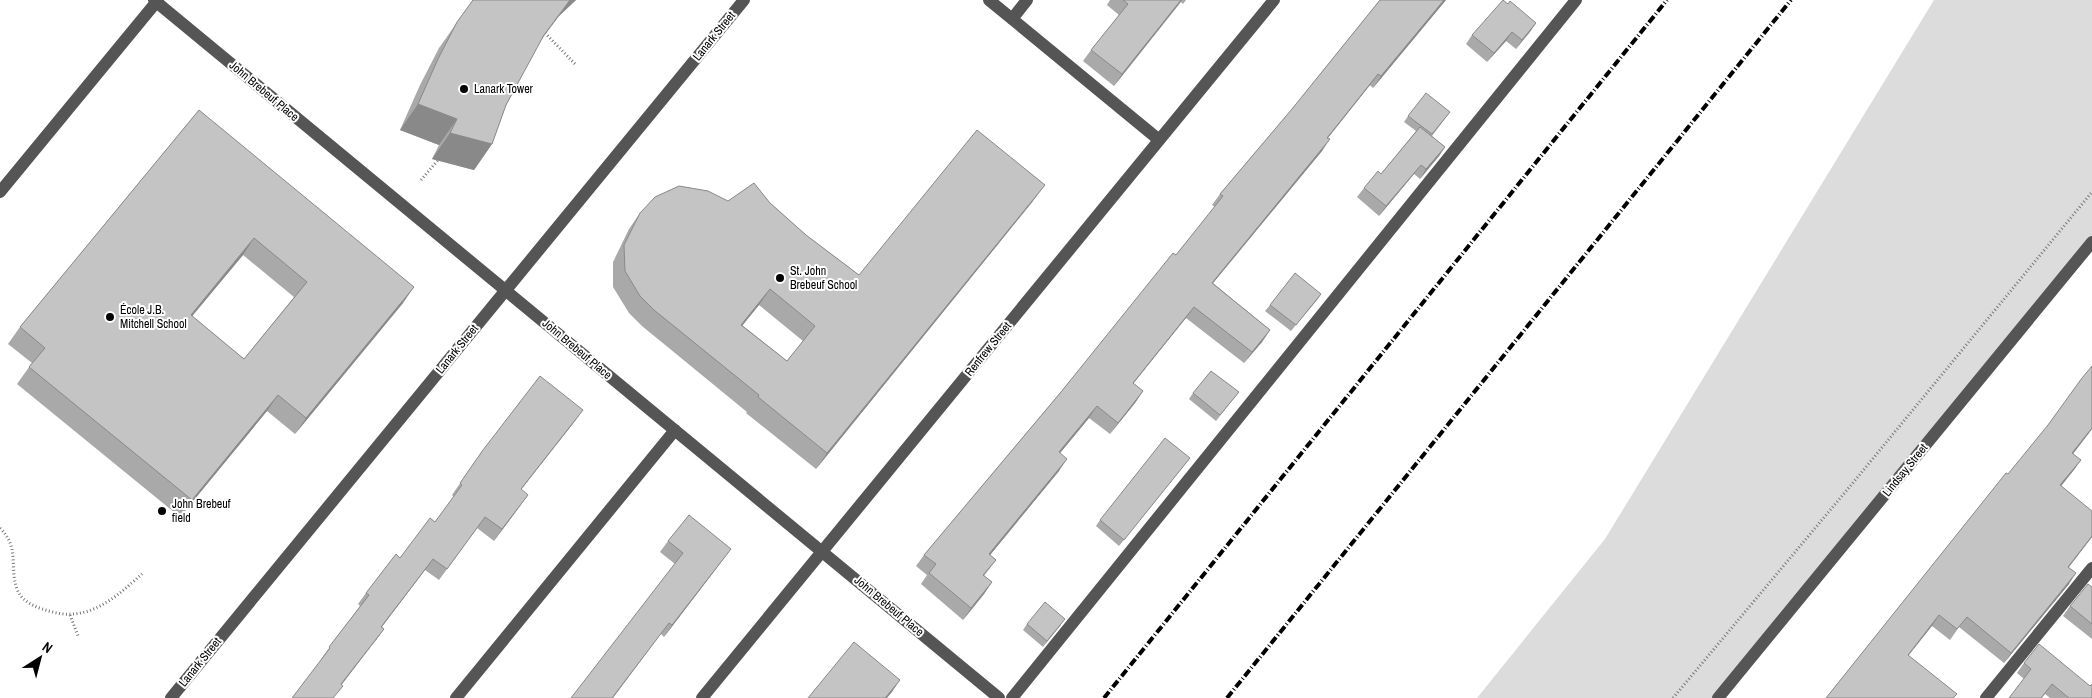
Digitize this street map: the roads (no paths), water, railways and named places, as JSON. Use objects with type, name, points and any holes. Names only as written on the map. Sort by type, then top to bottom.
[{"type":"street","name":"Lanark Street","points":[[171,698],[744,0]]},
{"type":"street","points":[[989,0],[1158,139]]},
{"type":"street","points":[[1012,19],[1027,0]]},
{"type":"street","name":"Renfrew Street","points":[[702,698],[1158,139],[1274,0]]},
{"type":"street","points":[[1012,698],[1576,0]]},
{"type":"street","name":"John Brebeuf Place","points":[[156,1],[999,698]]},
{"type":"street","points":[[0,192],[156,1]]},
{"type":"street","name":"Lindsay Street","points":[[1718,698],[2092,242]]},
{"type":"street","points":[[456,698],[676,430]]},
{"type":"street","points":[[1986,698],[2092,568]]},
{"type":"railway","points":[[1104,698],[1667,0]]},
{"type":"railway","points":[[1227,698],[1791,0]]},
{"type":"place","name":"Lanark Tower","points":[[464,89]]},
{"type":"place","name":"St. John Brebeuf School","points":[[780,278]]},
{"type":"place","name":"École J.B. Mitchell School","points":[[110,317]]},
{"type":"place","name":"John Brebeuf field","points":[[162,511]]}]
